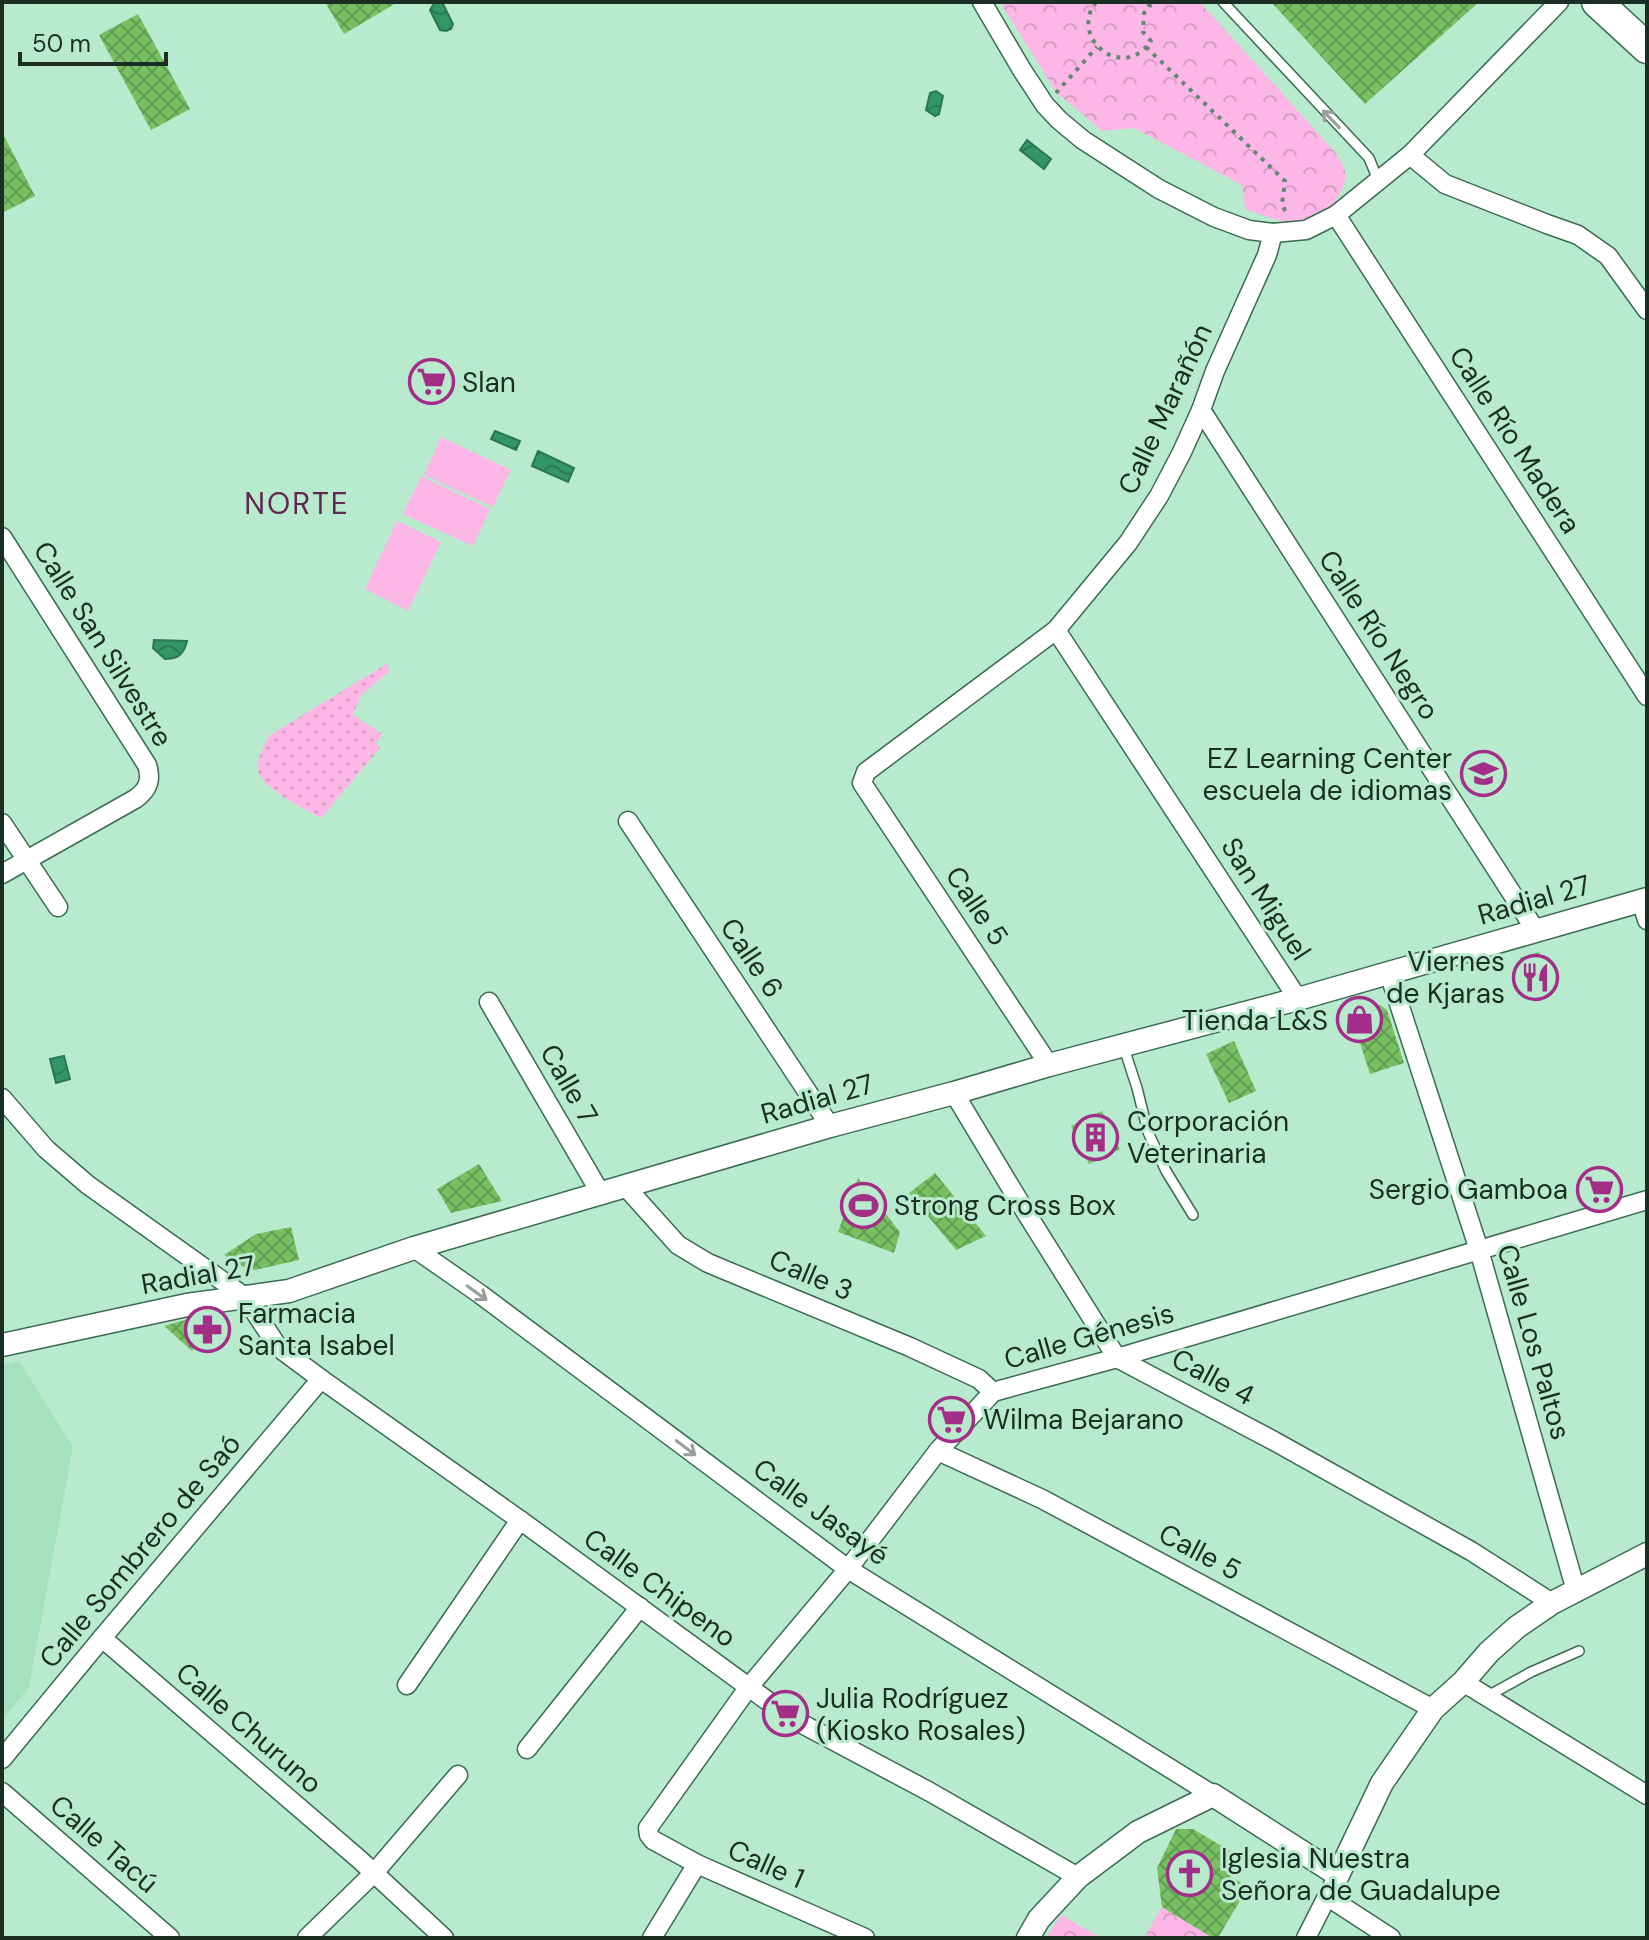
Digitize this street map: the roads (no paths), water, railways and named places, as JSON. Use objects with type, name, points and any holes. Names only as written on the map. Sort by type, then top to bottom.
[{"type":"highway","points":[[1597,2],[1647,48]]},
{"type":"highway","points":[[1623,2],[1647,32]]},
{"type":"street","points":[[982,2],[1022,70],[1059,120],[1083,140],[1159,189],[1214,217],[1249,230],[1306,230],[1336,215],[1410,155],[1559,2]]},
{"type":"street","points":[[1410,155],[1445,184],[1578,235],[1608,256],[1647,310]]},
{"type":"street","name":"Calle Río Madera","points":[[1336,215],[1647,696]]},
{"type":"street","name":"Calle Marañón","points":[[862,778],[1056,630],[1128,543],[1159,496],[1201,410],[1215,371],[1281,228]]},
{"type":"street","name":"Calle Río Negro","points":[[1201,410],[1536,931]]},
{"type":"street","name":"Calle San Silvestre","points":[[2,537],[150,773],[149,783],[135,799],[27,860]]},
{"type":"street","name":"San Miguel","points":[[1056,630],[1298,999]]},
{"type":"street","name":"Calle 5","points":[[862,778],[862,783],[1049,1065]]},
{"type":"street","name":"Calle 6","points":[[628,821],[830,1126]]},
{"type":"street","points":[[2,823],[58,907]]},
{"type":"street","points":[[2,874],[27,860]]},
{"type":"street","name":"Radial 27","points":[[2,1345],[187,1305],[289,1291],[414,1248],[830,1126],[1536,931],[1645,906]]},
{"type":"street","name":"Calle Los Paltos","points":[[1389,973],[1479,1250],[1576,1591]]},
{"type":"street","name":"Calle 7","points":[[489,1002],[601,1194]]},
{"type":"street","points":[[954,1093],[1117,1358]]},
{"type":"street","points":[[2,1098],[46,1149],[88,1185],[245,1297]]},
{"type":"street","name":"Calle 3","points":[[625,1186],[678,1245],[708,1263],[910,1347],[979,1379],[993,1392]]},
{"type":"street","name":"Calle Génesis","points":[[649,1835],[648,1828],[748,1688],[848,1569],[938,1451],[993,1392],[1647,1200]]},
{"type":"street","name":"Calle Jasayé","points":[[414,1248],[848,1569],[1213,1795]]},
{"type":"street","name":"Calle Chipeno","points":[[245,1297],[278,1347],[791,1718],[930,1792],[1078,1877]]},
{"type":"street","name":"Calle 4","points":[[1117,1358],[1471,1551],[1552,1603]]},
{"type":"street","name":"Calle Sombrero de Saó","points":[[2,1759],[321,1379]]},
{"type":"street","name":"Calle 5","points":[[938,1451],[1042,1499],[1433,1709]]},
{"type":"street","points":[[407,1685],[520,1520]]},
{"type":"street","points":[[1306,1938],[1382,1783],[1433,1709],[1517,1627],[1552,1603],[1647,1554]]},
{"type":"street","points":[[527,1749],[640,1607]]},
{"type":"street","name":"Calle Churuno","points":[[102,1638],[367,1866],[444,1938]]},
{"type":"street","points":[[1463,1682],[1647,1795]]},
{"type":"street","points":[[307,1938],[367,1866],[458,1775]]},
{"type":"street","name":"Calle Tacú","points":[[2,1792],[170,1938]]},
{"type":"street","points":[[1028,1938],[1039,1919],[1078,1877],[1138,1832],[1213,1795],[1338,1875]]},
{"type":"street","name":"Calle 1","points":[[649,1835],[697,1864],[865,1938]]},
{"type":"street","points":[[652,1938],[697,1864]]},
{"type":"street","points":[[1328,1897],[1391,1938]]},
{"type":"lane","points":[[1223,2],[1369,158],[1378,180]]},
{"type":"lane","points":[[1123,1045],[1148,1132],[1166,1171],[1193,1215]]},
{"type":"lane","points":[[1486,1697],[1531,1672],[1579,1651]]},
{"type":"water","points":[[435,2],[442,2],[453,24],[451,29],[440,30],[430,10]]},
{"type":"water","points":[[936,91],[943,96],[939,114],[935,116],[926,110],[930,93]]},
{"type":"water","points":[[1027,140],[1051,159],[1044,169],[1020,150]]},
{"type":"water","points":[[495,431],[520,441],[516,450],[491,439]]},
{"type":"water","points":[[538,451],[574,468],[568,482],[532,466]]},
{"type":"water","points":[[154,640],[187,641],[180,655],[165,659],[153,648]]},
{"type":"water","points":[[64,1056],[70,1079],[56,1083],[50,1059]]},
{"type":"place","name":"Slan","points":[[431,382]]},
{"type":"place","name":"EZ Learning Center escuela de idiomas","points":[[1483,774]]},
{"type":"place","name":"Viernes de Kjaras","points":[[1536,977]]},
{"type":"place","name":"Tienda L&S","points":[[1359,1020]]},
{"type":"place","name":"Corporación Veterinaria","points":[[1096,1137]]},
{"type":"place","name":"Sergio Gamboa","points":[[1599,1189]]},
{"type":"place","name":"Strong Cross Box","points":[[863,1205]]},
{"type":"place","name":"Farmacia Santa Isabel","points":[[207,1329]]},
{"type":"place","name":"Wilma Bejarano","points":[[952,1419]]},
{"type":"place","name":"Julia Rodríguez (Kiosko Rosales)","points":[[785,1714]]},
{"type":"place","name":"Iglesia Nuestra Señora de Guadalupe","points":[[1190,1874]]},
{"type":"district","name":"NORTE","points":[[297,503]]}]
